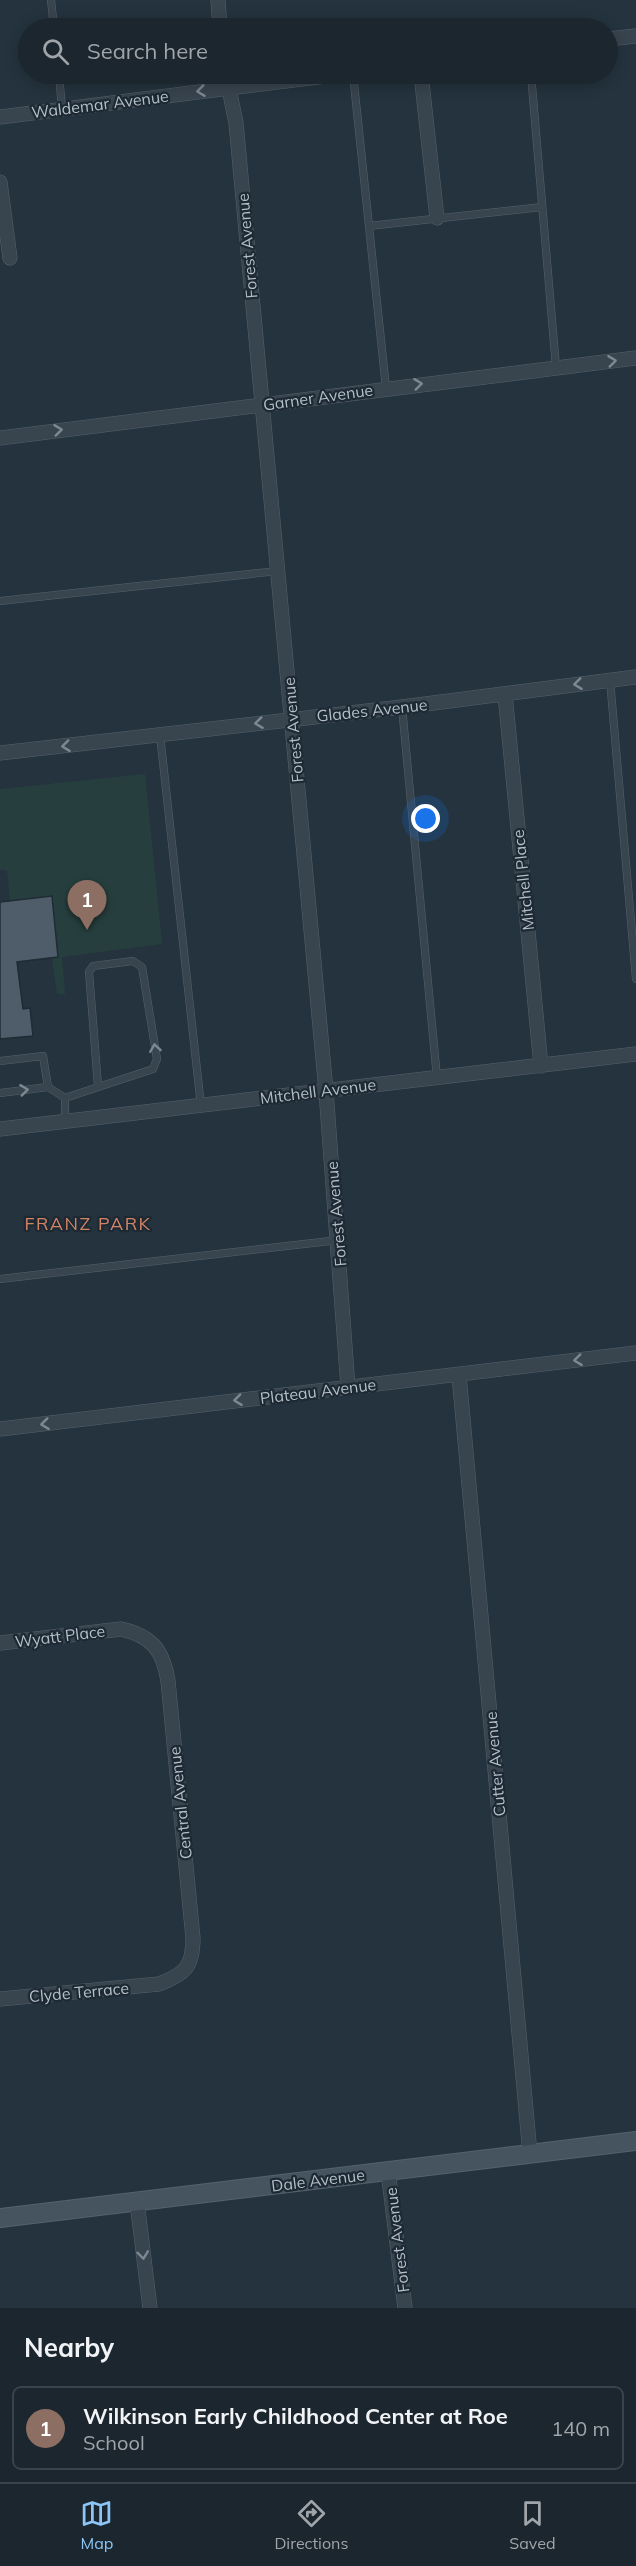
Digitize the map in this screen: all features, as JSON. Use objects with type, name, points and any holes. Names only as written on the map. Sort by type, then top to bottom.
[{"type":"street","points":[[218,0],[219,18]]},
{"type":"street","points":[[618,38],[636,36]]},
{"type":"street","name":"Forest Avenue","points":[[228,84],[236,123],[292,719],[339,1240],[348,1387]]},
{"type":"street","name":"Waldemar Avenue","points":[[0,117],[261,84]]},
{"type":"street","points":[[422,84],[437,219]]},
{"type":"street","points":[[0,182],[10,258]]},
{"type":"street","name":"Garner Avenue","points":[[0,438],[636,358]]},
{"type":"street","name":"Glades Avenue","points":[[0,753],[402,707],[636,677]]},
{"type":"street","name":"Mitchell Place","points":[[505,694],[541,1065]]},
{"type":"street","name":"Mitchell Avenue","points":[[0,1130],[636,1054]]},
{"type":"street","name":"Plateau Avenue","points":[[0,1429],[636,1353]]},
{"type":"street","name":"Cutter Avenue","points":[[459,1375],[530,2154]]},
{"type":"street","name":"Wyatt Place","points":[[0,1643],[121,1629]]},
{"type":"street","name":"Central Avenue","points":[[121,1629],[136,1632],[155,1647],[163,1660],[168,1681],[194,1938],[193,1953],[188,1967],[175,1978],[159,1984]]},
{"type":"street","name":"Clyde Terrace","points":[[0,2000],[159,1984]]},
{"type":"street","name":"Dale Avenue","points":[[0,2218],[636,2141]]},
{"type":"street","name":"Forest Avenue","points":[[388,2171],[405,2308]]},
{"type":"street","points":[[137,2202],[150,2308]]},
{"type":"lane","points":[[51,0],[53,18]]},
{"type":"lane","points":[[60,84],[62,109]]},
{"type":"lane","points":[[354,84],[387,388]]},
{"type":"lane","points":[[532,84],[556,368]]},
{"type":"lane","points":[[369,226],[542,207]]},
{"type":"lane","points":[[0,601],[278,571]]},
{"type":"lane","points":[[610,680],[636,979]]},
{"type":"lane","points":[[402,707],[437,1078]]},
{"type":"lane","points":[[160,735],[201,1106]]},
{"type":"lane","points":[[64,1098],[153,1069],[157,1059],[142,967],[133,961],[93,966],[89,972],[98,1086]]},
{"type":"lane","points":[[0,1061],[43,1056],[48,1087]]},
{"type":"lane","points":[[0,1093],[48,1087],[64,1098]]},
{"type":"lane","points":[[64,1098],[65,1122]]},
{"type":"lane","points":[[0,1279],[339,1240]]},
{"type":"green space","points":[[145,774],[162,944],[62,957],[65,994],[57,994],[52,958],[58,957],[52,897],[10,900],[7,870],[0,870],[0,789]]},
{"type":"building","points":[[52,896],[58,957],[17,962],[23,1009],[30,1008],[33,1036],[0,1039],[0,902]]},
{"type":"place","name":"Wilkinson Early Childhood Center at Roe","points":[[87,930]]},
{"type":"district","name":"FRANZ PARK","points":[[88,1224]]}]
